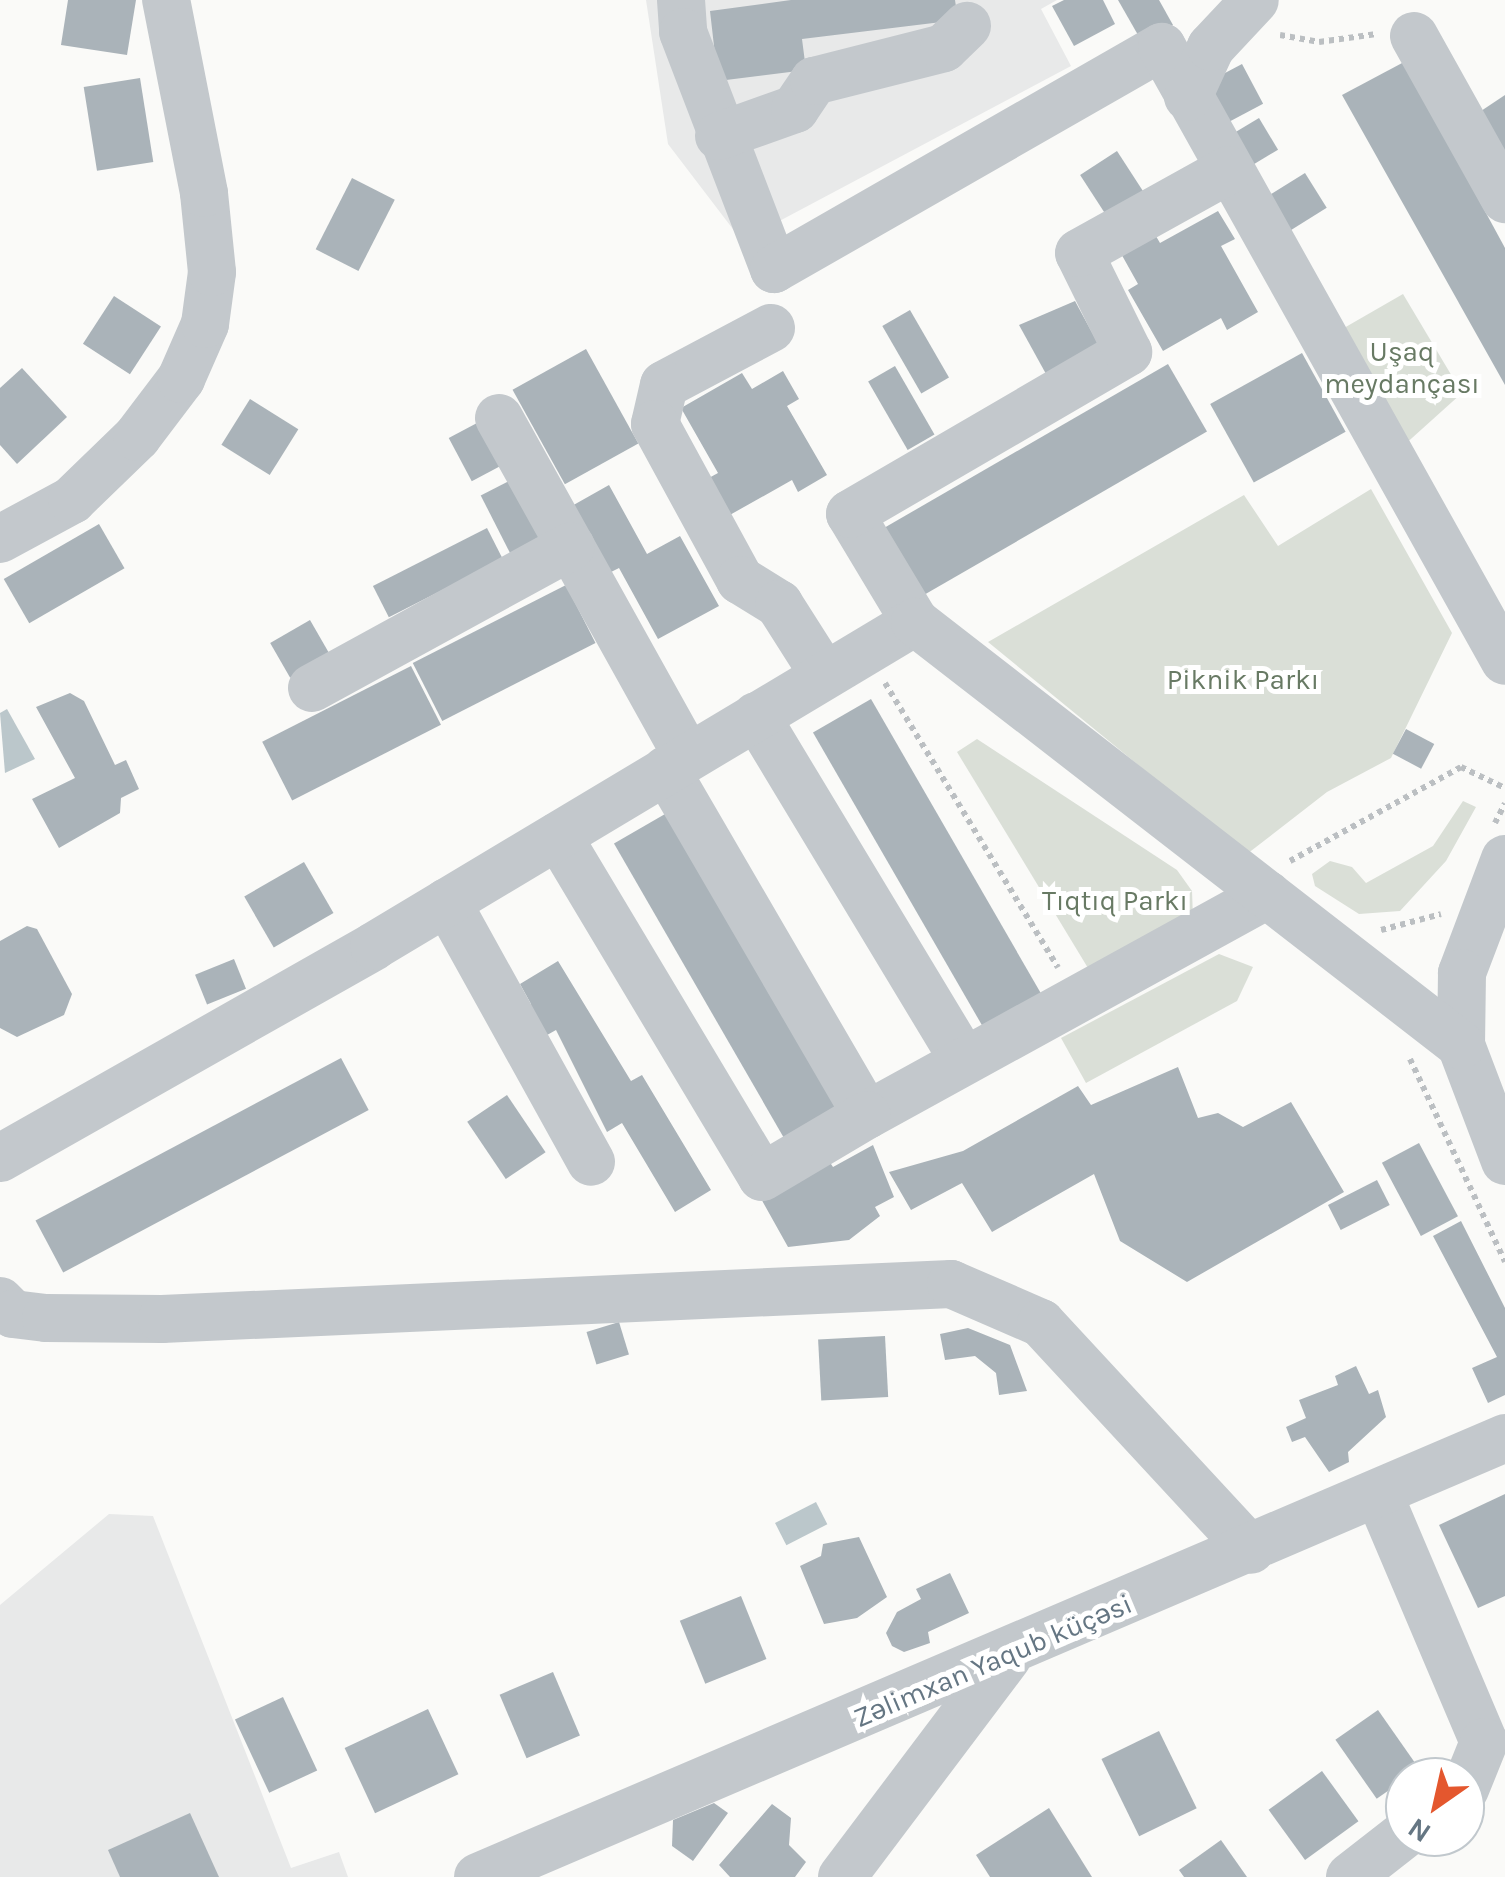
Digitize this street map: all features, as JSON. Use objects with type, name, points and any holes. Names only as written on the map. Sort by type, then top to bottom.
[{"type":"street","points":[[0,539],[72,500],[137,437],[181,379],[205,324],[212,272],[204,192],[166,0]]},
{"type":"street","points":[[682,0],[683,32],[719,136],[774,268],[1162,47],[1505,662]]},
{"type":"street","points":[[1188,98],[1242,13]]},
{"type":"street","points":[[719,136],[794,108],[814,82],[944,48],[967,26]]},
{"type":"street","points":[[1414,36],[1505,199]]},
{"type":"street","points":[[1229,170],[1079,253],[1128,352],[850,514],[914,622],[1278,885],[1361,962],[1461,1045]]},
{"type":"street","points":[[772,328],[664,385],[654,424],[740,580],[779,604],[824,675]]},
{"type":"street","points":[[500,418],[571,546],[677,763],[867,1115]]},
{"type":"street","points":[[312,688],[571,546]]},
{"type":"street","points":[[0,1158],[447,902],[914,622]]},
{"type":"street","points":[[756,716],[963,1059]]},
{"type":"street","points":[[558,836],[762,1177],[963,1059],[1278,885]]},
{"type":"street","points":[[1495,850],[1462,974],[1461,1045],[1505,1161]]},
{"type":"street","points":[[447,902],[591,1162]]},
{"type":"street","points":[[0,1301],[13,1314],[46,1318],[162,1318],[950,1284],[1042,1323],[1251,1550]]},
{"type":"street","name":"Zəlimxan Yaqub küçəsi","points":[[478,1877],[1009,1655],[1505,1438]]},
{"type":"street","points":[[1379,1495],[1484,1742],[1478,1757]]},
{"type":"street","points":[[842,1877],[1009,1655]]},
{"type":"street","points":[[1350,1877],[1385,1850]]},
{"type":"path","points":[[1242,13],[1319,42],[1414,36]]},
{"type":"path","points":[[865,650],[1077,998]]},
{"type":"path","points":[[1278,885],[1277,868],[1460,767],[1505,788]]},
{"type":"path","points":[[1495,850],[1505,803]]},
{"type":"path","points":[[1361,962],[1347,923],[1377,931],[1413,927],[1454,900]]},
{"type":"path","points":[[1407,1052],[1505,1262]]},
{"type":"shaded area","points":[[646,0],[1057,0],[1041,9],[1071,66],[742,241],[668,144]]},
{"type":"shaded area","points":[[7,709],[35,759],[5,773],[0,713]]},
{"type":"shaded area","points":[[816,1502],[827,1524],[786,1545],[775,1523]]},
{"type":"shaded area","points":[[109,1514],[153,1516],[291,1868],[339,1852],[348,1877],[0,1877],[0,1605]]},
{"type":"green space","name":"Uşaq meydançası","points":[[1403,294],[1462,393],[1402,447],[1337,332]]},
{"type":"green space","name":"Piknik Parkı","points":[[1371,489],[1452,633],[1391,758],[1327,792],[1247,854],[988,642],[1244,495],[1278,546]]},
{"type":"green space","name":"Tıqtıq Parkı","points":[[977,739],[1177,870],[1192,891],[1193,918],[1091,973],[957,752]]},
{"type":"green space","points":[[1463,801],[1476,807],[1446,861],[1400,911],[1359,914],[1315,886],[1312,874],[1330,861],[1352,867],[1366,883],[1433,846]]},
{"type":"green space","points":[[1219,954],[1253,967],[1237,1001],[1086,1083],[1061,1038]]},
{"type":"building","points":[[68,0],[136,0],[127,55],[61,45]]},
{"type":"building","points":[[791,0],[955,0],[958,20],[802,39],[806,70],[718,81],[710,11]]},
{"type":"building","points":[[1064,0],[1103,0],[1115,24],[1074,46],[1052,6]]},
{"type":"building","points":[[1118,0],[1159,0],[1173,25],[1142,42]]},
{"type":"building","points":[[1404,62],[1505,248],[1505,385],[1342,95]]},
{"type":"building","points":[[1242,64],[1263,104],[1222,126],[1201,86]]},
{"type":"building","points":[[140,78],[153,162],[97,171],[84,87]]},
{"type":"building","points":[[1505,95],[1505,162],[1475,115]]},
{"type":"building","points":[[1259,118],[1278,150],[1247,168],[1228,137]]},
{"type":"building","points":[[1117,151],[1144,193],[1107,217],[1080,175]]},
{"type":"building","points":[[1305,173],[1327,208],[1284,234],[1263,199]]},
{"type":"building","points":[[352,178],[395,200],[358,271],[316,249]]},
{"type":"building","points":[[1218,211],[1235,239],[1221,246],[1258,312],[1227,330],[1221,318],[1163,351],[1128,290],[1138,284],[1119,250],[1153,231],[1160,243]]},
{"type":"building","points":[[114,296],[161,326],[130,374],[83,344]]},
{"type":"building","points":[[1075,301],[1102,351],[1051,383],[1019,325]]},
{"type":"building","points":[[910,310],[949,378],[921,394],[882,326]]},
{"type":"building","points":[[586,349],[638,443],[565,484],[513,390]]},
{"type":"building","points":[[1302,353],[1346,432],[1254,483],[1210,404]]},
{"type":"building","points":[[1168,364],[1207,432],[913,602],[874,534]]},
{"type":"building","points":[[895,366],[934,434],[908,450],[868,382]]},
{"type":"building","points":[[22,368],[67,417],[17,464],[0,445],[0,388]]},
{"type":"building","points":[[783,371],[799,399],[787,406],[827,475],[798,492],[792,480],[728,516],[707,479],[718,473],[681,408],[742,373],[752,389]]},
{"type":"building","points":[[250,399],[298,429],[270,475],[221,445]]},
{"type":"building","points":[[477,423],[500,466],[472,481],[449,438]]},
{"type":"building","points":[[511,480],[544,544],[513,560],[481,495]]},
{"type":"building","points":[[609,485],[647,554],[680,536],[719,606],[658,639],[619,568],[607,574],[570,507]]},
{"type":"building","points":[[99,524],[124,568],[29,623],[4,579]]},
{"type":"building","points":[[487,528],[503,559],[389,617],[373,586]]},
{"type":"building","points":[[566,585],[596,643],[442,721],[413,663]]},
{"type":"building","points":[[310,620],[330,655],[290,678],[270,643]]},
{"type":"building","points":[[411,666],[441,725],[292,801],[262,742]]},
{"type":"building","points":[[70,693],[84,701],[115,765],[126,760],[139,789],[121,798],[120,813],[59,848],[32,799],[75,778],[36,707]]},
{"type":"building","points":[[871,699],[1048,1005],[989,1038],[813,732]]},
{"type":"building","points":[[1406,729],[1434,744],[1421,769],[1393,754]]},
{"type":"building","points":[[672,810],[844,1108],[786,1141],[614,844]]},
{"type":"building","points":[[304,862],[334,913],[274,948],[244,897]]},
{"type":"building","points":[[27,926],[37,929],[72,994],[64,1015],[17,1037],[0,1028],[0,941]]},
{"type":"building","points":[[234,959],[246,989],[207,1004],[195,975]]},
{"type":"building","points":[[558,961],[631,1081],[642,1075],[711,1190],[675,1212],[622,1123],[607,1132],[556,1030],[540,1039],[525,1012],[531,1004],[520,984]]},
{"type":"building","points":[[341,1058],[369,1110],[63,1273],[36,1220]]},
{"type":"building","points":[[1178,1067],[1198,1118],[1218,1113],[1243,1127],[1291,1102],[1344,1192],[1187,1282],[1120,1241],[1094,1174],[992,1232],[962,1183],[911,1210],[889,1172],[963,1151],[1078,1086],[1091,1105]]},
{"type":"building","points":[[507,1095],[546,1152],[506,1179],[467,1122]]},
{"type":"building","points":[[1419,1143],[1458,1216],[1421,1236],[1382,1163]]},
{"type":"building","points":[[873,1145],[894,1197],[875,1207],[880,1216],[849,1240],[788,1247],[759,1195],[827,1158],[833,1167]]},
{"type":"building","points":[[1377,1180],[1390,1205],[1341,1230],[1328,1205]]},
{"type":"building","points":[[1461,1221],[1505,1308],[1505,1395],[1488,1403],[1472,1368],[1497,1357],[1433,1236]]},
{"type":"building","points":[[619,1322],[629,1355],[596,1364],[586,1332]]},
{"type":"building","points":[[968,1328],[1010,1345],[1027,1391],[999,1395],[996,1373],[975,1356],[945,1360],[940,1334]]},
{"type":"building","points":[[885,1336],[888,1397],[821,1400],[818,1340]]},
{"type":"building","points":[[1356,1366],[1369,1394],[1378,1390],[1386,1417],[1348,1452],[1349,1462],[1329,1472],[1305,1437],[1292,1442],[1286,1427],[1306,1418],[1299,1400],[1338,1385],[1335,1376]]},
{"type":"building","points":[[1505,1494],[1505,1596],[1478,1608],[1439,1525]]},
{"type":"building","points":[[859,1537],[887,1597],[857,1618],[824,1624],[800,1566],[821,1556],[823,1544]]},
{"type":"building","points":[[950,1573],[969,1613],[928,1632],[930,1643],[904,1652],[892,1646],[886,1633],[897,1612],[921,1599],[916,1589]]},
{"type":"building","points":[[741,1596],[766,1659],[705,1684],[680,1621]]},
{"type":"building","points":[[553,1672],[580,1736],[527,1758],[500,1695]]},
{"type":"building","points":[[283,1697],[317,1770],[269,1793],[235,1719]]},
{"type":"building","points":[[428,1709],[458,1774],[375,1813],[345,1748]]},
{"type":"building","points":[[1378,1710],[1411,1757],[1385,1757],[1385,1793],[1377,1799],[1335,1740]]},
{"type":"building","points":[[1159,1731],[1197,1808],[1139,1836],[1101,1759]]},
{"type":"building","points":[[1322,1771],[1358,1821],[1305,1860],[1269,1810]]},
{"type":"building","points":[[714,1803],[728,1813],[693,1861],[672,1846],[673,1820]]},
{"type":"building","points":[[772,1804],[791,1818],[789,1845],[806,1862],[795,1877],[730,1877],[719,1865]]},
{"type":"building","points":[[1049,1808],[1092,1877],[990,1877],[976,1855]]},
{"type":"building","points":[[190,1813],[219,1877],[120,1877],[108,1850]]},
{"type":"building","points":[[1221,1840],[1247,1877],[1184,1877],[1179,1870]]}]
